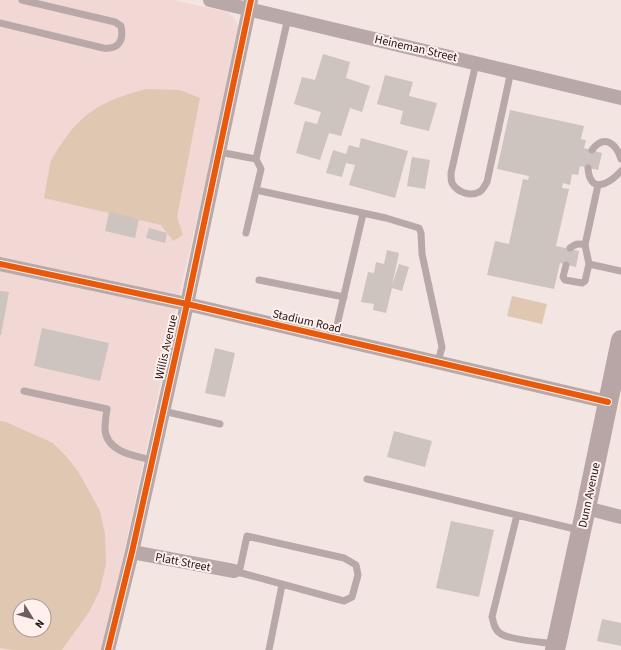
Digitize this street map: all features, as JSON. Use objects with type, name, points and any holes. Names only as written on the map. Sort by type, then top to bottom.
[{"type":"main road","name":"Dunn Avenue","points":[[556,647],[621,341]]},
{"type":"street","name":"Heineman Street","points":[[210,0],[250,4],[288,18],[621,98]]},
{"type":"street","name":"Willis Avenue","points":[[108,650],[132,552],[187,304],[250,4]]},
{"type":"street","name":"Stadium Road","points":[[0,264],[187,304],[608,402]]},
{"type":"street","points":[[586,508],[621,517]]},
{"type":"street","name":"Platt Street","points":[[132,552],[236,572]]},
{"type":"lane","points":[[0,23],[103,48],[111,49],[117,46],[121,40],[123,32],[122,26],[115,22],[22,0]]},
{"type":"lane","points":[[246,233],[260,169],[256,160],[288,18]]},
{"type":"lane","points":[[476,63],[451,173],[452,182],[457,188],[464,193],[471,195],[481,191],[487,182],[511,71]]},
{"type":"lane","points":[[592,150],[600,142],[605,141],[614,146],[621,159]]},
{"type":"lane","points":[[219,152],[256,160]]},
{"type":"lane","points":[[588,168],[588,175],[592,181],[598,185],[603,185],[613,180],[621,171]]},
{"type":"lane","points":[[566,265],[563,277],[565,280],[582,283],[585,281],[588,264],[585,245],[598,185]]},
{"type":"lane","points":[[256,190],[419,228],[421,233],[423,261],[442,347],[438,362]]},
{"type":"lane","points":[[334,338],[363,214]]},
{"type":"lane","points":[[570,248],[578,243],[585,245]]},
{"type":"lane","points":[[588,264],[621,271]]},
{"type":"lane","points":[[259,280],[344,297]]},
{"type":"lane","points":[[24,390],[107,409],[105,430],[109,441],[116,448],[129,455],[152,460]]},
{"type":"lane","points":[[163,411],[220,424]]},
{"type":"lane","points":[[367,479],[582,530]]},
{"type":"lane","points":[[517,515],[492,617],[495,628],[501,634],[510,637],[556,647]]},
{"type":"lane","points":[[247,536],[344,558],[356,565],[358,575],[352,597],[344,601],[236,572],[247,536]]},
{"type":"lane","points":[[269,650],[282,585]]},
{"type":"shaded area","points":[[0,0],[173,0],[228,12],[235,20],[240,34],[182,283],[103,650],[0,650]]},
{"type":"shaded area","points":[[146,89],[180,90],[200,98],[177,217],[183,235],[173,241],[161,225],[44,198],[50,164],[57,150],[70,131],[98,107],[120,97]]},
{"type":"shaded area","points":[[512,296],[547,304],[542,324],[507,316]]},
{"type":"shaded area","points":[[0,421],[6,422],[53,443],[66,456],[79,473],[100,511],[105,534],[106,564],[100,590],[89,612],[62,650],[14,650],[0,648]]},
{"type":"building","points":[[323,54],[350,62],[346,78],[370,86],[362,112],[350,108],[341,136],[329,133],[320,160],[296,153],[305,121],[317,124],[321,112],[294,104],[302,77],[315,80]]},
{"type":"building","points":[[385,75],[413,82],[409,96],[437,103],[429,131],[400,124],[403,111],[377,104]]},
{"type":"building","points":[[510,110],[584,126],[581,139],[586,140],[584,148],[602,153],[598,170],[580,166],[578,175],[572,174],[570,185],[563,183],[562,188],[569,189],[556,246],[579,251],[576,267],[560,263],[554,289],[487,275],[495,241],[509,244],[523,179],[528,180],[529,176],[497,169]]},
{"type":"building","points":[[361,138],[408,151],[395,198],[349,185],[355,165],[346,163],[342,177],[326,173],[333,150],[346,154],[349,145],[359,148]]},
{"type":"building","points":[[412,157],[430,160],[425,189],[407,186]]},
{"type":"building","points":[[109,212],[139,219],[135,238],[105,231]]},
{"type":"building","points":[[149,228],[167,233],[165,243],[146,238]]},
{"type":"building","points":[[387,250],[399,253],[392,285],[399,264],[409,267],[402,291],[392,288],[386,313],[373,310],[374,304],[361,302],[368,272],[374,273],[376,262],[384,264]]},
{"type":"building","points":[[0,291],[9,292],[1,335],[0,335]]},
{"type":"building","points":[[42,328],[109,343],[100,381],[34,366]]},
{"type":"building","points":[[215,348],[235,353],[225,397],[205,393]]},
{"type":"building","points":[[394,431],[432,441],[425,467],[387,457]]},
{"type":"building","points":[[451,521],[494,530],[479,597],[436,588]]},
{"type":"building","points":[[602,619],[621,623],[621,646],[597,641]]},
{"type":"cycle path","points":[[108,650],[132,552],[187,304],[251,0]]},
{"type":"cycle path","points":[[0,264],[187,304],[608,402]]}]
